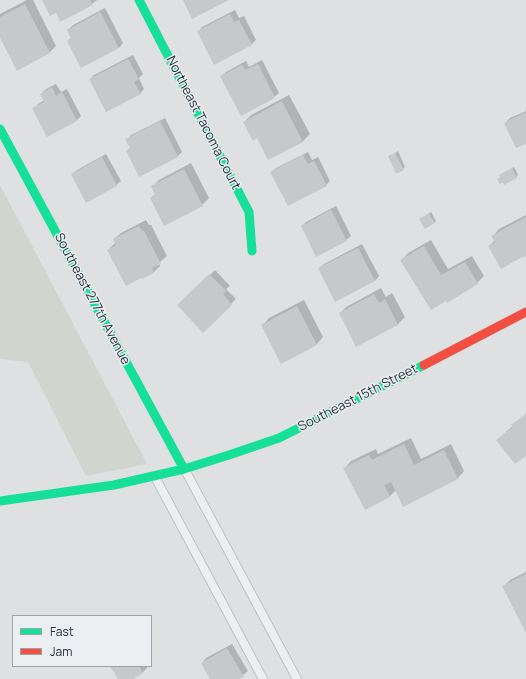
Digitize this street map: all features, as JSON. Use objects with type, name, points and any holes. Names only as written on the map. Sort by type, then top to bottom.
[{"type":"street","name":"Northeast Tacoma Court","points":[[139,0],[249,212],[252,251]]},
{"type":"street","name":"Southeast 277th Avenue","points":[[0,129],[184,469]]},
{"type":"street","name":"Southeast 15th Street","points":[[0,501],[114,485],[184,469],[229,456],[279,438],[330,414],[526,312]]},
{"type":"lane","points":[[184,469],[298,679]]},
{"type":"lane","points":[[155,476],[263,679]]},
{"type":"shaded area","points":[[0,185],[147,464],[86,476],[28,362],[0,359]]},
{"type":"building","points":[[42,0],[90,0],[93,5],[60,22],[56,13],[50,16]]},
{"type":"building","points":[[183,0],[229,0],[192,19]]},
{"type":"building","points":[[25,4],[50,53],[17,71],[0,38],[0,17]]},
{"type":"building","points":[[100,12],[119,48],[81,68],[67,41],[71,39],[67,30]]},
{"type":"building","points":[[230,14],[234,22],[239,20],[252,45],[214,65],[197,31]]},
{"type":"building","points":[[128,59],[139,79],[134,82],[141,94],[106,112],[89,79]]},
{"type":"building","points":[[258,64],[275,98],[241,116],[220,76],[242,65],[245,70]]},
{"type":"building","points":[[52,87],[56,96],[62,92],[77,121],[47,137],[32,108],[44,102],[40,94]]},
{"type":"building","points":[[282,101],[303,142],[268,160],[257,138],[253,141],[243,122]]},
{"type":"building","points":[[526,112],[526,144],[516,148],[504,123]]},
{"type":"building","points":[[160,121],[178,157],[139,177],[126,151],[130,148],[125,139]]},
{"type":"building","points":[[395,153],[404,170],[396,174],[388,156]]},
{"type":"building","points":[[303,155],[308,164],[314,161],[327,186],[288,206],[270,172]]},
{"type":"building","points":[[102,157],[117,186],[86,203],[71,174]]},
{"type":"building","points":[[512,168],[517,178],[504,185],[503,182],[500,184],[497,179],[501,177],[499,175]]},
{"type":"building","points":[[184,169],[203,206],[164,226],[150,198],[155,195],[151,186]]},
{"type":"building","points":[[331,210],[347,241],[316,257],[301,226]]},
{"type":"building","points":[[429,213],[435,223],[425,229],[419,219]]},
{"type":"building","points":[[526,217],[526,256],[501,269],[488,246],[495,242],[491,236]]},
{"type":"building","points":[[139,226],[142,231],[144,231],[161,264],[152,268],[154,273],[126,286],[107,250],[116,245],[113,239]]},
{"type":"building","points":[[424,246],[441,275],[465,262],[478,284],[447,303],[446,301],[431,310],[400,260]]},
{"type":"building","points":[[358,248],[375,281],[335,302],[318,268]]},
{"type":"building","points":[[209,274],[226,291],[223,294],[232,305],[203,333],[177,305]]},
{"type":"building","points":[[374,294],[379,303],[385,299],[398,325],[356,347],[339,313]]},
{"type":"building","points":[[297,306],[317,345],[281,364],[261,325]]},
{"type":"building","points":[[526,414],[526,456],[515,464],[496,440],[513,427],[511,425]]},
{"type":"building","points":[[404,444],[414,465],[444,450],[458,479],[403,507],[391,482],[384,485],[390,497],[365,510],[343,468],[369,455],[372,460]]},
{"type":"building","points":[[526,574],[526,633],[502,586]]},
{"type":"building","points":[[227,648],[244,677],[240,679],[210,679],[201,663]]},
{"type":"building","points":[[111,667],[140,667],[143,673],[134,679],[118,679]]},
{"type":"traffic: fast","points":[[139,0],[249,212],[252,251]]},
{"type":"traffic: fast","points":[[0,129],[184,469]]},
{"type":"traffic: fast","points":[[0,501],[114,485],[184,469],[229,455],[279,438],[424,365]]},
{"type":"traffic: jam","points":[[424,365],[526,312]]}]
